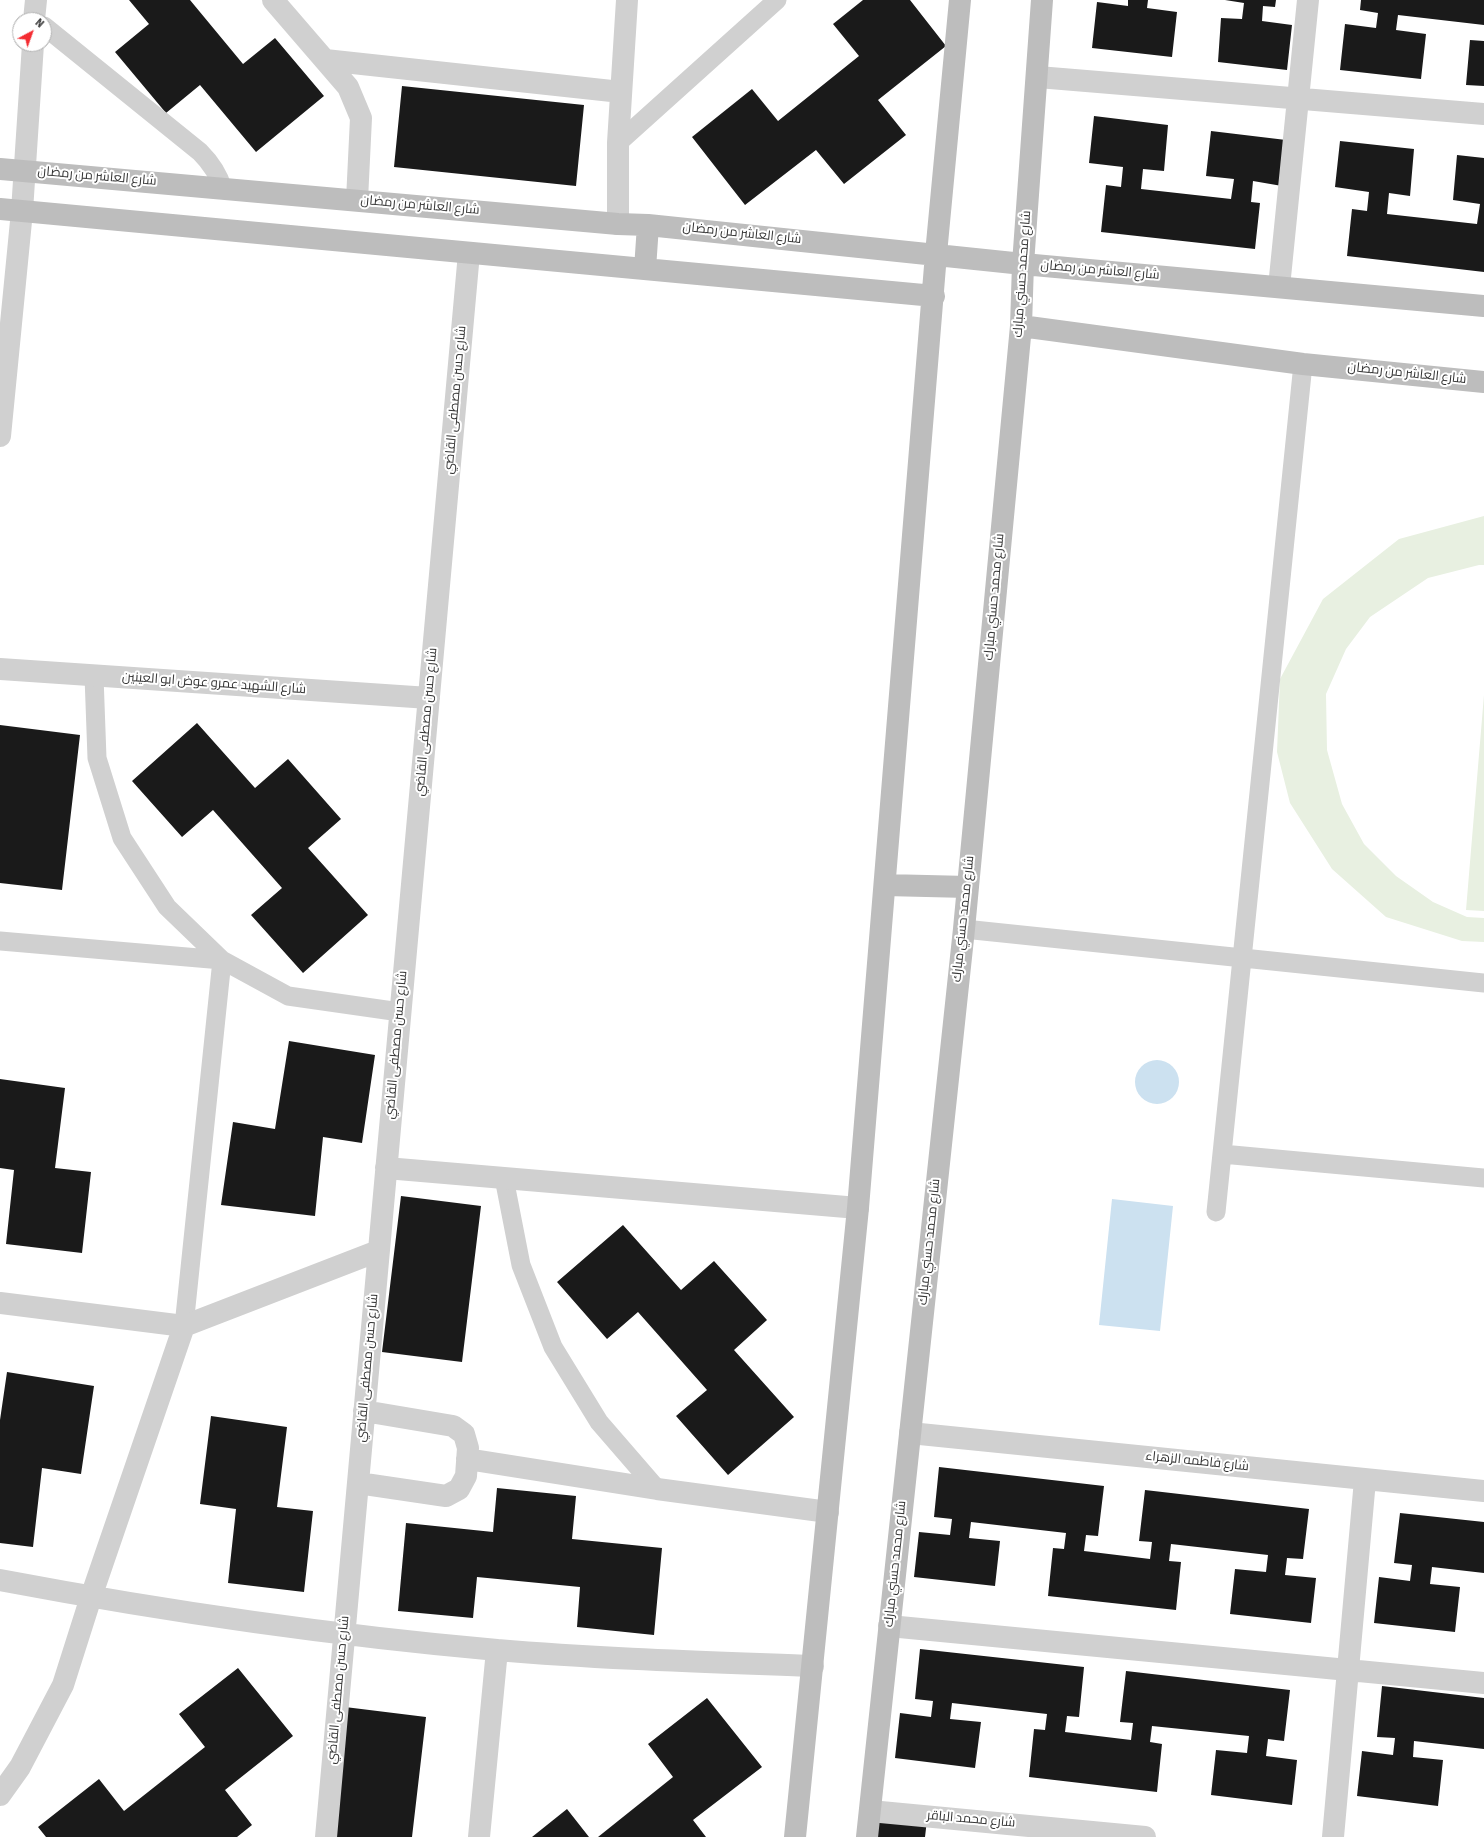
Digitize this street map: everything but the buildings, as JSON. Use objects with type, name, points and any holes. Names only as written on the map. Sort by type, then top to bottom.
[{"type":"street","points":[[273,0],[348,86],[361,118],[357,200]]},
{"type":"street","points":[[618,224],[618,143],[627,0]]},
{"type":"street","points":[[796,1837],[858,1208],[934,296],[936,254],[960,0]]},
{"type":"street","name":"شارع محمد حسني مبارك","points":[[867,1837],[964,930],[1021,326],[1023,264],[1038,77],[1042,0]]},
{"type":"street","points":[[1279,287],[1308,0]]},
{"type":"street","points":[[0,436],[22,211],[32,52]]},
{"type":"street","points":[[325,60],[621,92]]},
{"type":"street","points":[[1038,77],[1484,114]]},
{"type":"street","name":"شارع العاشر من رمضان","points":[[0,168],[618,224],[648,225],[1023,264],[1484,306]]},
{"type":"street","points":[[0,209],[934,296]]},
{"type":"street","points":[[645,269],[648,225]]},
{"type":"street","name":"شارع حسن مصطفى القاضي","points":[[326,1837],[469,253]]},
{"type":"street","name":"شارع العاشر من رمضان","points":[[1021,326],[1303,364],[1484,382]]},
{"type":"street","name":"شارع الشهيد عمرو عوض ابو العينين","points":[[0,669],[429,698]]},
{"type":"street","points":[[885,885],[968,887]]},
{"type":"street","points":[[386,1168],[858,1208]]},
{"type":"street","points":[[0,1303],[184,1326],[378,1251]]},
{"type":"street","points":[[0,1794],[20,1767],[63,1685],[91,1597],[184,1326]]},
{"type":"street","points":[[358,1483],[446,1496],[459,1489],[466,1476],[468,1448],[464,1434],[453,1426],[364,1412]]},
{"type":"street","name":"شارع فاطمه الزهراء","points":[[910,1433],[1484,1491]]},
{"type":"street","points":[[467,1459],[657,1489],[828,1512]]},
{"type":"street","points":[[1333,1837],[1364,1480]]},
{"type":"street","points":[[0,1580],[91,1597],[344,1634],[497,1650],[652,1660],[813,1666]]},
{"type":"street","points":[[889,1626],[1484,1683]]},
{"type":"street","points":[[479,1837],[497,1650]]},
{"type":"street","name":"شارع محمد الباقر","points":[[870,1811],[1041,1832],[1145,1837]]},
{"type":"lane","points":[[618,143],[777,0]]},
{"type":"lane","points":[[52,29],[200,152],[210,162],[219,175],[224,188]]},
{"type":"lane","points":[[1216,1212],[1303,364]]},
{"type":"lane","points":[[94,676],[97,758],[122,838],[167,907],[222,960],[288,996],[400,1012]]},
{"type":"lane","points":[[964,930],[1484,983]]},
{"type":"lane","points":[[0,941],[222,960]]},
{"type":"lane","points":[[184,1326],[222,960]]},
{"type":"lane","points":[[1222,1154],[1484,1178]]},
{"type":"lane","points":[[504,1178],[521,1265],[553,1347],[599,1422],[657,1489]]},
{"type":"green space","points":[[1484,516],[1484,565],[1428,578],[1370,617],[1346,649],[1326,694],[1327,750],[1342,804],[1364,844],[1396,876],[1433,902],[1467,917],[1484,918],[1484,942],[1462,941],[1386,917],[1332,869],[1290,803],[1277,752],[1280,679],[1323,599],[1399,539]]},
{"type":"green space","points":[[1484,695],[1484,911],[1466,910]]},
{"type":"water","points":[[1157,1060],[1169,1064],[1175,1070],[1179,1082],[1175,1094],[1169,1100],[1157,1104],[1145,1100],[1139,1094],[1135,1082],[1139,1070],[1145,1064]]},
{"type":"water","points":[[1112,1199],[1173,1206],[1160,1331],[1099,1325]]}]
